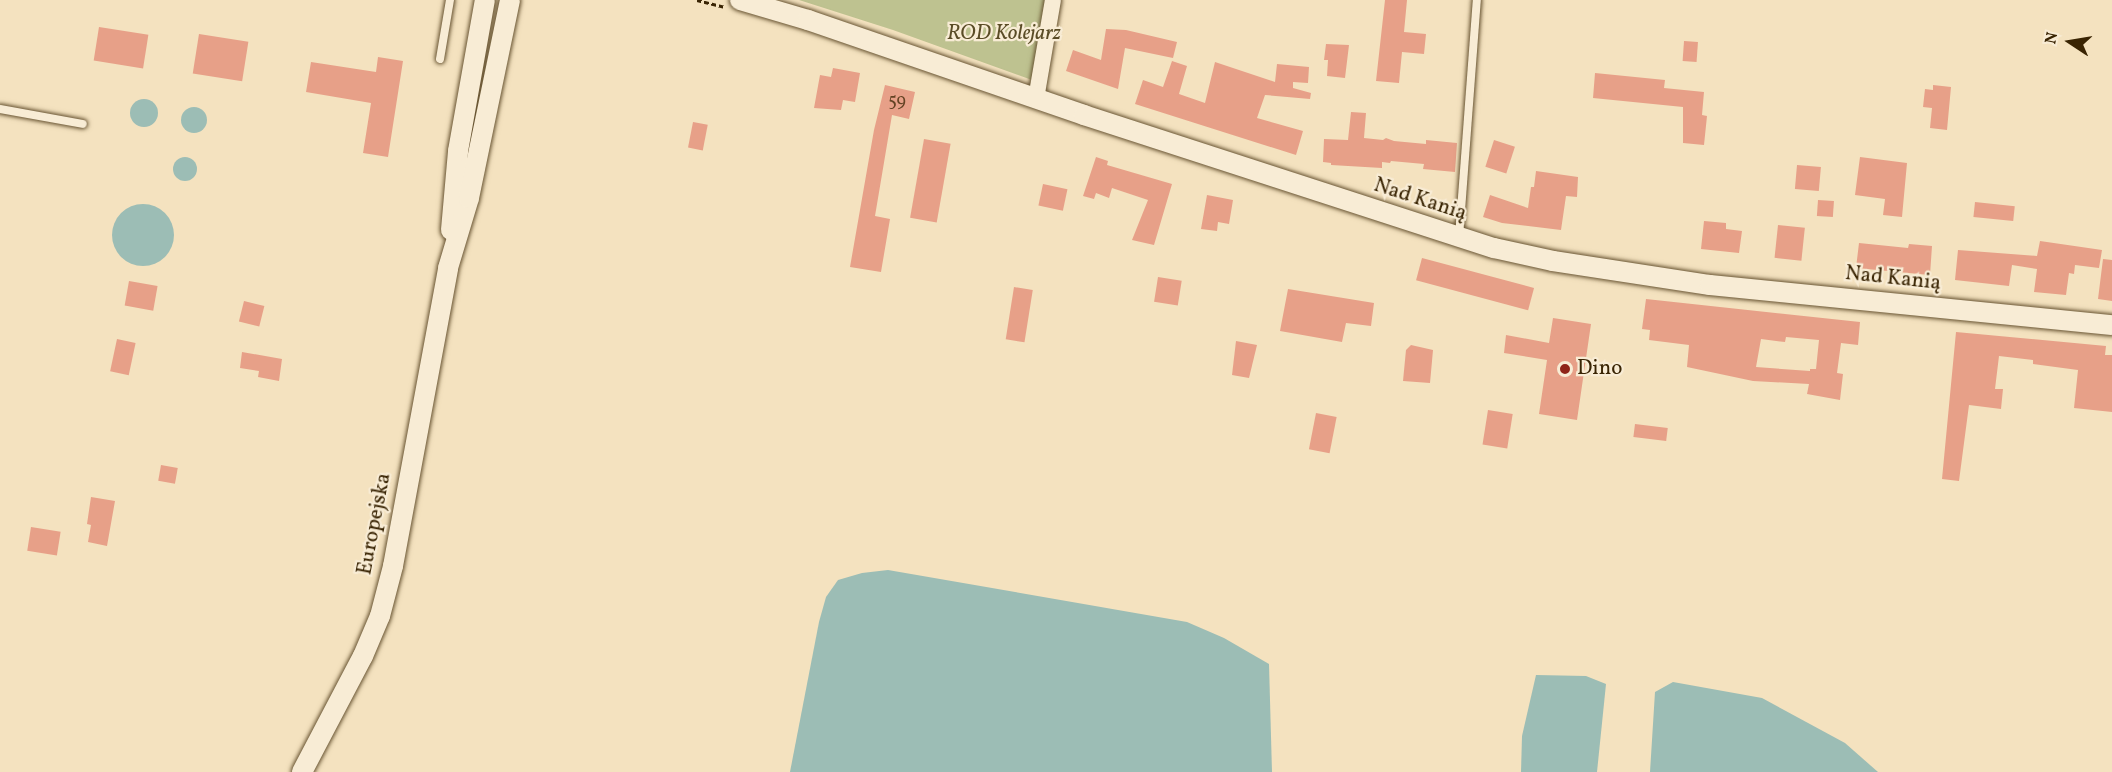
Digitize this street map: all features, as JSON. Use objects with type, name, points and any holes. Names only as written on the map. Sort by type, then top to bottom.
[{"type":"street","name":"Europejska","points":[[302,772],[342,698],[380,616],[393,566],[448,268],[458,151],[484,0]]},
{"type":"street","name":"Europejska","points":[[448,268],[470,198],[510,0]]},
{"type":"street","name":"Nad Kanią","points":[[740,0],[902,51],[1036,99],[1459,238],[1553,261],[1710,285],[2112,325]]},
{"type":"street","points":[[1036,99],[1053,0]]},
{"type":"lane","points":[[440,59],[450,0]]},
{"type":"lane","points":[[1459,238],[1477,0]]},
{"type":"lane","points":[[0,109],[83,124]]},
{"type":"green space","name":"ROD Kolejarz","points":[[799,0],[1045,0],[1032,80],[893,30]]},
{"type":"water","points":[[144,99],[154,103],[158,113],[154,123],[144,127],[134,123],[130,113],[134,103]]},
{"type":"water","points":[[194,107],[203,111],[207,120],[203,129],[194,133],[185,129],[181,120],[185,111]]},
{"type":"water","points":[[185,157],[194,160],[197,169],[194,178],[185,181],[176,178],[173,169],[176,160]]},
{"type":"water","points":[[143,204],[160,209],[165,213],[169,218],[174,235],[169,252],[165,257],[160,261],[143,266],[126,261],[121,257],[117,252],[112,235],[117,218],[121,213],[126,209]]},
{"type":"water","points":[[888,570],[1187,622],[1224,638],[1269,664],[1272,772],[790,772],[819,622],[826,597],[838,580],[862,573]]},
{"type":"water","points":[[1536,675],[1586,676],[1606,684],[1597,772],[1521,772],[1522,736]]},
{"type":"water","points":[[1673,682],[1762,698],[1845,743],[1878,772],[1650,772],[1655,692]]},
{"type":"building","points":[[1385,0],[1407,0],[1404,32],[1426,34],[1424,54],[1402,52],[1399,83],[1376,81]]},
{"type":"building","points":[[99,27],[148,35],[143,68],[94,61]]},
{"type":"building","points":[[1106,29],[1126,30],[1177,42],[1173,58],[1125,48],[1118,89],[1066,71],[1073,50],[1101,60]]},
{"type":"building","points":[[199,34],[248,42],[242,81],[193,74]]},
{"type":"building","points":[[1684,41],[1698,42],[1697,62],[1683,61]]},
{"type":"building","points":[[1326,44],[1349,45],[1345,78],[1327,76],[1328,60],[1324,60]]},
{"type":"building","points":[[378,57],[403,61],[388,157],[363,153],[371,103],[306,92],[311,62],[376,72]]},
{"type":"building","points":[[1172,61],[1187,66],[1179,94],[1205,103],[1215,62],[1275,82],[1277,64],[1309,67],[1308,83],[1293,82],[1293,88],[1311,93],[1310,99],[1265,95],[1257,118],[1303,131],[1296,155],[1135,104],[1143,80],[1163,87]]},
{"type":"building","points":[[833,68],[860,73],[855,102],[843,100],[841,110],[814,108],[820,75],[831,77]]},
{"type":"building","points":[[1595,73],[1665,80],[1664,88],[1704,92],[1702,115],[1707,116],[1704,145],[1683,143],[1683,107],[1593,98]]},
{"type":"building","points":[[885,85],[915,92],[909,119],[892,115],[875,216],[890,219],[881,272],[850,267],[874,130]]},
{"type":"building","points":[[1933,85],[1951,87],[1947,130],[1930,128],[1932,108],[1923,107],[1925,89],[1933,90]]},
{"type":"building","points":[[1351,112],[1366,113],[1364,138],[1383,140],[1386,138],[1426,144],[1426,140],[1457,143],[1455,172],[1423,169],[1424,164],[1391,161],[1390,163],[1382,162],[1382,168],[1331,165],[1331,163],[1323,162],[1324,139],[1348,140]]},
{"type":"building","points":[[693,122],[708,125],[703,150],[688,148]]},
{"type":"building","points":[[924,139],[951,144],[937,222],[910,218]]},
{"type":"building","points":[[1494,140],[1515,147],[1506,173],[1485,167]]},
{"type":"building","points":[[1096,157],[1108,161],[1107,165],[1172,184],[1154,245],[1132,240],[1148,200],[1112,188],[1109,198],[1096,193],[1094,199],[1083,196]]},
{"type":"building","points":[[1860,157],[1907,163],[1902,217],[1883,215],[1885,199],[1855,195]]},
{"type":"building","points":[[1797,165],[1821,167],[1819,191],[1795,189]]},
{"type":"building","points":[[1536,171],[1578,177],[1577,197],[1566,196],[1561,230],[1502,223],[1483,217],[1490,195],[1528,208]]},
{"type":"building","points":[[1043,184],[1067,189],[1063,211],[1038,206]]},
{"type":"building","points":[[1207,195],[1233,200],[1229,224],[1218,222],[1217,231],[1201,229]]},
{"type":"building","points":[[1818,200],[1834,201],[1833,217],[1817,216]]},
{"type":"building","points":[[1975,202],[2015,206],[2013,221],[1973,217]]},
{"type":"building","points":[[1704,221],[1726,223],[1726,229],[1742,231],[1739,253],[1701,249]]},
{"type":"building","points":[[1778,225],[1805,228],[1801,261],[1775,258]]},
{"type":"building","points":[[2040,241],[2102,250],[2099,268],[2075,265],[2074,274],[2069,273],[2066,295],[2034,292],[2037,269],[2012,265],[2009,286],[1955,280],[1958,250],[2037,256]]},
{"type":"building","points":[[1859,243],[1908,248],[1909,244],[1932,246],[1930,275],[1856,268]]},
{"type":"building","points":[[1422,258],[1534,288],[1528,310],[1416,280]]},
{"type":"building","points":[[2103,259],[2112,260],[2112,301],[2098,299]]},
{"type":"building","points":[[1158,277],[1182,281],[1178,305],[1154,302]]},
{"type":"building","points":[[129,281],[158,286],[153,311],[125,306]]},
{"type":"building","points":[[1014,287],[1033,290],[1024,342],[1006,339]]},
{"type":"building","points":[[1288,289],[1374,303],[1371,326],[1346,323],[1342,342],[1280,331]]},
{"type":"building","points":[[1646,299],[1860,322],[1858,345],[1841,343],[1837,373],[1843,374],[1840,400],[1807,394],[1809,384],[1753,381],[1687,367],[1689,345],[1649,340],[1650,330],[1642,329]],"holes":[[[1786,337],[1819,340],[1816,369],[1810,369],[1810,371],[1756,367],[1761,339],[1785,342]]]},
{"type":"building","points":[[244,301],[264,306],[259,326],[239,321]]},
{"type":"building","name":"Dino","points":[[1553,318],[1591,324],[1577,420],[1539,414],[1547,360],[1504,353],[1506,335],[1549,343]]},
{"type":"building","points":[[1956,332],[2106,346],[2105,355],[2112,355],[2112,412],[2074,408],[2078,370],[2033,364],[2033,360],[1999,356],[1995,389],[2003,389],[2001,409],[1969,405],[1959,481],[1942,479]]},
{"type":"building","points":[[117,339],[136,343],[129,375],[110,371]]},
{"type":"building","points":[[1236,341],[1257,345],[1249,378],[1232,375]]},
{"type":"building","points":[[1411,345],[1433,350],[1430,383],[1403,381],[1406,350]]},
{"type":"building","points":[[242,352],[282,359],[279,381],[258,377],[259,371],[240,368]]},
{"type":"building","points":[[1488,410],[1513,414],[1507,448],[1483,445]]},
{"type":"building","points":[[1316,413],[1337,417],[1330,453],[1309,449]]},
{"type":"building","points":[[1635,424],[1668,428],[1666,441],[1633,437]]},
{"type":"building","points":[[161,465],[178,468],[175,484],[158,481]]},
{"type":"building","points":[[91,497],[115,501],[107,546],[88,542],[91,525],[87,524]]},
{"type":"building","points":[[31,527],[61,532],[57,555],[27,551]]},
{"type":"place","name":"Dino","points":[[1565,369]]}]
